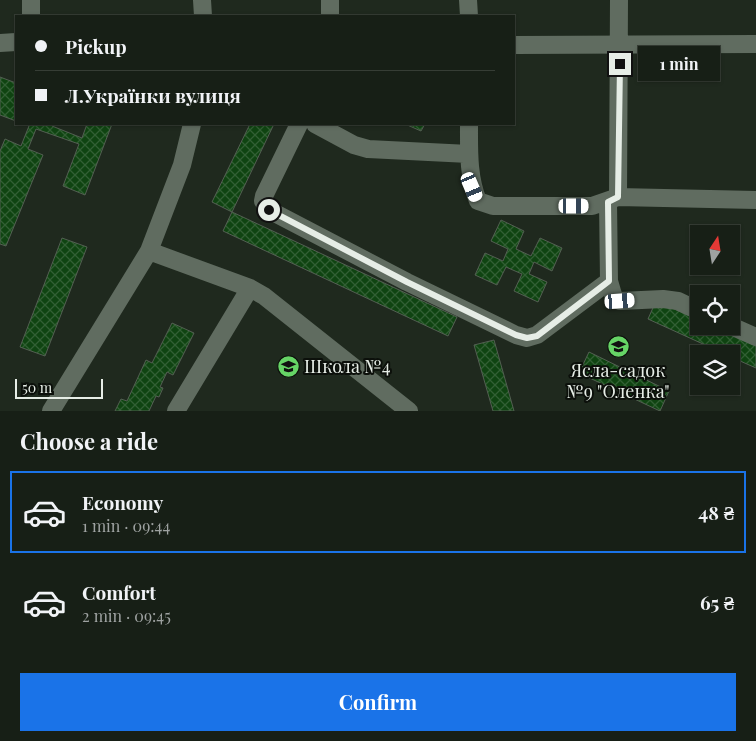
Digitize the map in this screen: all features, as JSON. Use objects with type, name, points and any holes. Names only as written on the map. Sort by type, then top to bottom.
[{"type":"street","points":[[31,0],[31,15]]},
{"type":"street","points":[[202,0],[203,15]]},
{"type":"street","points":[[330,0],[330,15]]},
{"type":"street","points":[[468,0],[469,15]]},
{"type":"street","points":[[619,0],[620,45],[609,281],[614,298],[620,301],[662,298],[678,301],[690,307]]},
{"type":"street","points":[[0,43],[15,42]]},
{"type":"street","points":[[515,45],[756,44]]},
{"type":"street","points":[[50,411],[149,252],[182,165],[192,125]]},
{"type":"street","points":[[299,125],[264,196],[263,202],[269,210],[407,282],[516,335],[527,338],[537,336],[609,281]]},
{"type":"street","points":[[317,125],[354,145],[368,149],[469,154]]},
{"type":"street","points":[[469,125],[472,187],[478,201],[494,206],[592,206],[613,199],[756,200]]},
{"type":"street","points":[[149,252],[250,288],[264,296],[409,411]]},
{"type":"street","points":[[176,411],[250,288]]},
{"type":"street","points":[[740,330],[756,337]]},
{"type":"building","points":[[0,77],[15,83],[15,121],[0,115]]},
{"type":"building","points":[[26,125],[52,125],[82,138],[87,125],[112,125],[85,195],[63,186],[79,144],[36,129],[28,149],[43,155],[6,246],[0,244],[0,151],[5,139],[21,146],[29,126]]},
{"type":"building","points":[[250,125],[274,125],[232,212],[212,202]]},
{"type":"building","points":[[407,125],[424,125],[421,131]]},
{"type":"building","points":[[232,212],[457,317],[448,336],[223,231]]},
{"type":"building","points":[[501,220],[524,231],[516,249],[531,256],[540,238],[562,248],[552,271],[534,262],[529,274],[547,282],[538,302],[514,291],[522,274],[506,267],[497,285],[475,275],[485,253],[503,261],[508,249],[491,241]]},
{"type":"building","points":[[62,238],[87,247],[45,356],[20,347]]},
{"type":"building","points":[[656,301],[690,316],[690,335],[732,335],[756,346],[756,368],[740,361],[740,345],[705,345],[648,319]]},
{"type":"building","points":[[172,323],[194,333],[173,375],[167,372],[160,387],[163,388],[159,397],[156,396],[149,411],[115,411],[121,399],[127,401],[146,360],[152,363]]},
{"type":"building","points":[[494,340],[514,411],[493,411],[474,345]]},
{"type":"building","points":[[589,352],[669,391],[660,411],[579,373]]},
{"type":"place","name":"Ясла-садок №9 \"Оленка\"","points":[[618,346]]},
{"type":"place","name":"Школа №4","points":[[288,367]]},
{"type":"route","points":[[269,210],[407,282],[516,335],[527,338],[537,336],[609,281],[608,202],[618,197],[620,64]]}]
